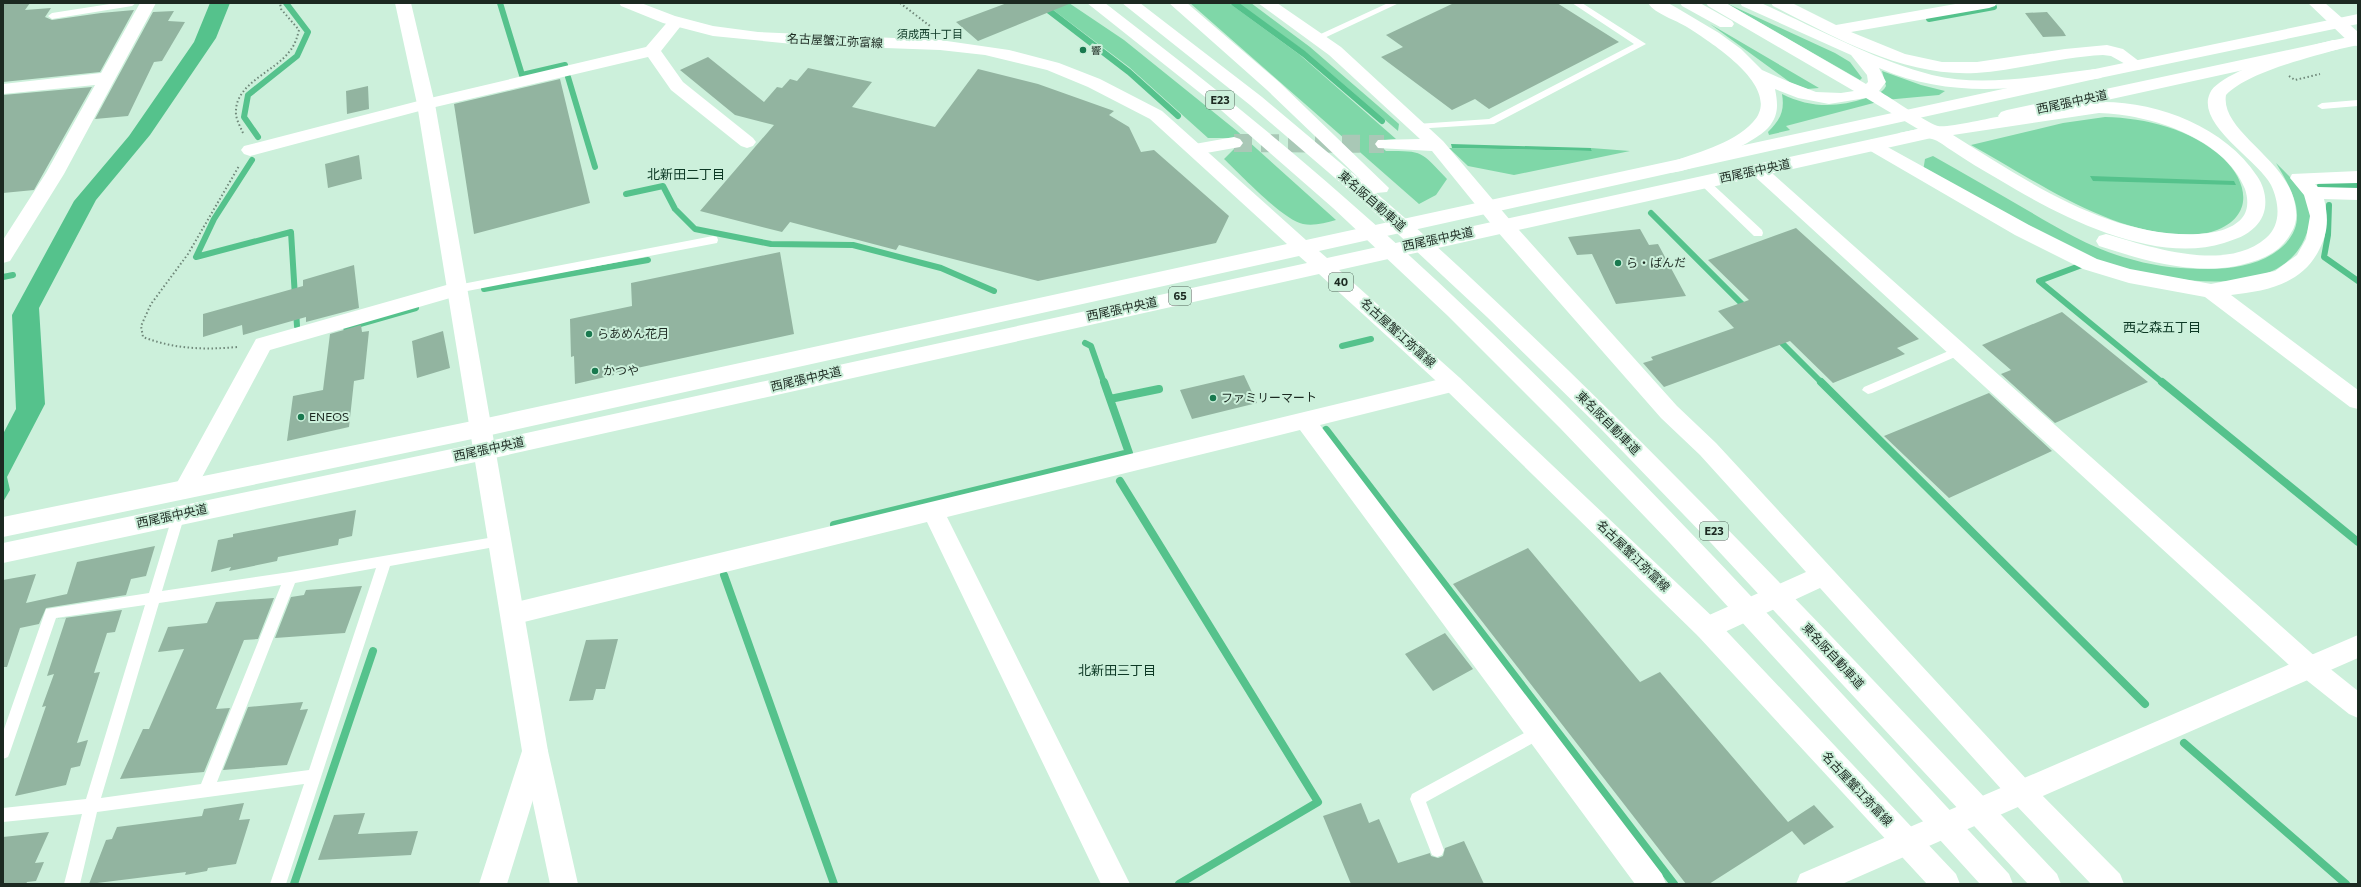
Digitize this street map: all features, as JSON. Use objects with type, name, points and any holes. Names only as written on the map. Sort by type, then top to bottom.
[{"type":"main road","points":[[3,256],[55,174],[148,3]]},
{"type":"main road","points":[[403,3],[426,104],[482,428],[535,751],[564,884]]},
{"type":"main road","name":"名古屋蟹江弥富線","points":[[627,3],[676,22],[765,37],[957,47],[1029,59],[1070,71],[1108,87],[1156,115],[1453,384],[1707,628],[1946,884]]},
{"type":"main road","points":[[1082,3],[1144,39]]},
{"type":"main road","name":"東名阪自動車道","points":[[1095,3],[1144,39],[1232,109],[1341,203],[1466,319],[1558,411],[1717,578],[1999,884]]},
{"type":"main road","name":"東名阪自動車道","points":[[1130,3],[1372,190],[1573,387],[1748,567],[2047,884]]},
{"type":"main road","points":[[1177,3],[1273,86],[1372,190]]},
{"type":"main road","points":[[1266,3],[1335,51],[1437,145],[1503,225],[1669,412],[1708,449],[1822,576],[2021,792],[2110,884]]},
{"type":"main road","points":[[1656,3],[1696,26],[1744,61],[1758,74],[1805,95],[1821,98],[1849,98],[1864,94],[1873,89],[1877,82],[1875,74],[1858,53]]},
{"type":"main road","points":[[1688,3],[1836,89],[1972,162],[2081,215],[2132,234],[2158,240],[2204,241],[2223,237],[2240,230],[2251,222],[2256,210],[2258,198],[2254,186],[2244,170],[2229,154],[2211,140],[2168,120],[2121,109],[2078,109],[1905,137]]},
{"type":"main road","points":[[1714,3],[1853,83],[2054,218],[2079,230],[2132,250],[2160,257],[2205,261],[2234,259],[2254,254],[2270,246],[2286,226],[2285,199],[2275,175],[2226,126],[2216,104],[2217,95],[2223,87],[2242,76],[2333,45]]},
{"type":"main road","points":[[1748,3],[1858,53],[1909,73],[1954,84],[2007,84],[2095,74]]},
{"type":"main road","points":[[1779,3],[1834,30],[1885,52],[1942,67],[1971,67],[2020,62],[2059,53],[2109,50],[2120,54],[2136,65]]},
{"type":"main road","points":[[1834,30],[1989,3]]},
{"type":"main road","points":[[2316,3],[2358,40]]},
{"type":"main road","name":"西尾張中央道","points":[[7,526],[482,428],[2136,65],[2358,19]]},
{"type":"main road","points":[[250,150],[426,104],[652,51],[676,22]]},
{"type":"main road","name":"西尾張中央道","points":[[3,553],[180,514],[485,451],[1503,225],[2358,40]]},
{"type":"main road","points":[[652,51],[677,86],[747,142]]},
{"type":"main road","points":[[1672,168],[1734,143],[1751,134],[1762,124],[1769,114],[1771,102],[1758,74]]},
{"type":"main road","points":[[3,89],[26,88],[106,78]]},
{"type":"main road","points":[[1195,149],[1234,143]]},
{"type":"main road","points":[[1384,144],[1437,145]]},
{"type":"main road","points":[[1874,145],[2022,230],[2090,264],[2129,276],[2210,291],[2240,287],[2281,277],[2304,260],[2311,250],[2318,228],[2319,216],[2313,193],[2299,178],[2358,176]]},
{"type":"main road","points":[[1758,170],[2309,667],[2358,706]]},
{"type":"main road","points":[[2313,193],[2358,194]]},
{"type":"main road","points":[[184,490],[263,344],[457,289]]},
{"type":"main road","points":[[2210,291],[2358,401]]},
{"type":"main road","points":[[512,614],[1453,384]]},
{"type":"main road","points":[[1305,421],[1652,884]]},
{"type":"main road","points":[[933,511],[1116,884]]},
{"type":"main road","points":[[1707,628],[1822,576]]},
{"type":"main road","points":[[1810,884],[1908,843],[2021,792],[2358,646]]},
{"type":"main road","points":[[493,884],[535,751]]},
{"type":"lane","points":[[52,16],[132,3]]},
{"type":"lane","points":[[1317,38],[1395,3]]},
{"type":"lane","points":[[1417,127],[1491,122],[1641,44],[1576,3]]},
{"type":"lane","points":[[2322,106],[2358,103]]},
{"type":"lane","points":[[1704,182],[1758,233]]},
{"type":"lane","points":[[457,289],[713,240]]},
{"type":"lane","points":[[1868,390],[1958,351]]},
{"type":"lane","points":[[72,884],[91,806],[180,514]]},
{"type":"lane","points":[[3,752],[51,613],[154,596],[290,578],[500,541]]},
{"type":"lane","points":[[278,884],[384,562]]},
{"type":"lane","points":[[206,791],[290,578]]},
{"type":"lane","points":[[1437,850],[1417,799],[1538,732]]},
{"type":"lane","points":[[3,815],[91,806],[313,776]]},
{"type":"path","points":[[263,344],[218,350],[171,346],[143,337],[141,326],[151,304],[188,254],[220,196],[250,150],[237,116],[236,106],[247,90],[285,58],[298,37],[299,30],[281,9],[280,3]]},
{"type":"path","points":[[2294,80],[2320,74],[2316,71]]},
{"type":"shaded area","points":[[210,3],[230,3],[216,38],[150,135],[96,200],[39,308],[45,404],[7,477],[10,490],[3,502],[3,434],[16,409],[12,315],[74,201],[129,136],[194,42]]},
{"type":"shaded area","points":[[1044,3],[1069,3],[1124,40],[1237,131],[1336,220],[1320,224],[1307,225],[1295,221],[1273,206],[1224,159],[1237,146],[1230,138],[1208,138],[1129,67]]},
{"type":"shaded area","points":[[1190,3],[1229,3],[1300,55],[1396,139],[1375,141],[1386,151],[1408,151],[1421,154],[1447,179],[1436,195],[1419,204]]},
{"type":"shaded area","points":[[1237,3],[1251,3],[1310,47],[1399,124],[1398,131],[1306,52]]},
{"type":"shaded area","points":[[1726,3],[1835,53],[1850,62],[1862,78],[1860,80]]},
{"type":"shaded area","points":[[1710,24],[1819,88],[1807,89],[1791,83]]},
{"type":"shaded area","points":[[1882,71],[1921,85],[1945,91],[1939,95],[1885,100],[1786,126],[1790,130],[1769,135],[1768,132],[1781,115],[1783,105],[1782,94],[1792,99],[1813,104],[1845,104],[1878,94],[1882,91],[1886,86]]},
{"type":"shaded area","points":[[2105,117],[2136,120],[2167,127],[2197,140],[2210,148],[2223,158],[2232,168],[2242,188],[2243,199],[2241,208],[2236,217],[2227,225],[2214,231],[2194,234],[2179,234],[2148,230],[2122,223],[2095,213],[2043,187],[1971,145],[2063,123]]},
{"type":"shaded area","points":[[1451,144],[1591,148],[1592,151],[1452,148]]},
{"type":"shaded area","points":[[1449,148],[1592,151],[1591,148],[1630,151],[1514,175],[1468,166]]},
{"type":"shaded area","points":[[1933,156],[2079,239],[2120,256],[2152,264],[2190,269],[2238,267],[2266,258],[2282,247],[2291,237],[2296,227],[2297,216],[2293,195],[2276,163],[2300,188],[2305,197],[2309,206],[2309,227],[2304,240],[2291,258],[2272,271],[2250,278],[2226,281],[2200,281],[2151,275],[2105,265],[2083,256],[1923,171],[1925,159]]},
{"type":"shaded area","points":[[2090,176],[2234,181],[2236,185],[2093,181]]},
{"type":"building","points":[[3,3],[30,3],[25,10],[51,8],[45,17],[52,20],[134,10],[100,72],[3,82]]},
{"type":"building","points":[[1007,3],[1069,4],[978,41],[956,22]]},
{"type":"building","points":[[1454,3],[1557,3],[1619,42],[1489,109],[1475,99],[1452,110],[1381,57],[1403,47],[1386,35]]},
{"type":"building","points":[[174,11],[168,21],[185,22],[162,61],[154,62],[128,116],[95,119],[153,12]]},
{"type":"building","points":[[2047,12],[2066,36],[2043,37],[2025,13]]},
{"type":"building","points":[[708,57],[764,102],[777,87],[782,88],[790,79],[797,81],[808,68],[872,82],[852,107],[935,127],[978,69],[1038,84],[1114,111],[1109,115],[1129,127],[1141,152],[1154,150],[1229,216],[1216,243],[1038,281],[899,245],[896,250],[790,222],[782,232],[700,211],[774,125],[735,115],[680,70]]},
{"type":"building","points":[[560,79],[590,203],[474,234],[454,104]]},
{"type":"building","points":[[368,86],[369,109],[347,114],[346,91]]},
{"type":"building","points":[[92,87],[34,190],[3,193],[3,95]]},
{"type":"building","points":[[359,155],[362,179],[328,188],[325,164]]},
{"type":"building","points":[[1796,228],[1919,339],[1897,348],[1905,354],[1833,383],[1790,341],[1664,387],[1643,363],[1653,360],[1651,357],[1734,328],[1718,311],[1749,300],[1708,260]]},
{"type":"building","points":[[1640,229],[1649,245],[1658,244],[1686,296],[1616,304],[1592,254],[1577,255],[1568,237]]},
{"type":"building","points":[[780,252],[794,334],[614,373],[614,375],[575,384],[574,356],[571,357],[570,319],[632,306],[631,283]]},
{"type":"building","points":[[354,265],[359,308],[306,322],[306,317],[243,335],[242,325],[203,337],[203,314],[303,286],[303,280]]},
{"type":"building","points":[[2062,312],[2148,382],[2055,423],[2001,374],[2011,370],[1982,345]]},
{"type":"building","points":[[361,325],[362,332],[369,331],[364,379],[354,381],[349,427],[287,441],[293,396],[323,390],[330,334]]},
{"type":"building","points":[[443,331],[450,368],[417,378],[412,341]]},
{"type":"building","points":[[1244,375],[1257,403],[1192,419],[1180,390]]},
{"type":"building","points":[[1989,393],[2052,451],[1949,498],[1884,436]]},
{"type":"building","points":[[356,510],[352,536],[339,539],[338,545],[278,557],[277,561],[229,571],[231,567],[211,572],[218,540],[233,537],[233,534]]},
{"type":"building","points":[[155,546],[146,576],[131,579],[126,595],[46,608],[39,624],[20,628],[7,667],[3,667],[3,580],[36,574],[26,603],[67,594],[77,562]]},
{"type":"building","points":[[1528,548],[1640,682],[1660,672],[1788,822],[1814,805],[1834,827],[1804,845],[1792,831],[1709,884],[1686,884],[1453,584]]},
{"type":"building","points":[[362,586],[345,633],[275,638],[291,597],[304,595],[306,590]]},
{"type":"building","points":[[274,598],[258,639],[244,640],[216,709],[230,708],[204,772],[120,779],[143,729],[149,729],[184,649],[158,652],[168,627],[207,623],[216,602]]},
{"type":"building","points":[[122,610],[115,632],[107,633],[94,673],[100,672],[77,743],[88,740],[80,766],[71,768],[66,785],[15,796],[46,706],[42,707],[54,674],[47,676],[66,618],[57,619]]},
{"type":"building","points":[[1445,633],[1473,669],[1433,691],[1405,654]]},
{"type":"building","points":[[618,639],[605,689],[596,689],[593,700],[569,701],[586,640]]},
{"type":"building","points":[[303,702],[300,710],[308,709],[287,765],[223,770],[248,707]]},
{"type":"building","points":[[244,803],[239,820],[250,819],[236,864],[208,868],[207,871],[185,875],[186,872],[89,884],[106,840],[112,839],[117,827],[202,816],[204,809]]},
{"type":"building","points":[[1361,803],[1369,823],[1379,819],[1398,863],[1430,853],[1431,856],[1438,858],[1443,856],[1445,848],[1464,841],[1484,884],[1351,884],[1323,816]]},
{"type":"building","points":[[365,813],[358,834],[418,831],[411,855],[318,860],[334,815]]},
{"type":"building","points":[[49,832],[35,863],[44,862],[36,881],[27,882],[26,884],[3,884],[3,837]]},
{"type":"waterway","points":[[258,137],[244,117],[248,95],[297,56],[308,32],[286,3]]},
{"type":"waterway","points":[[500,3],[522,75],[565,65]]},
{"type":"waterway","points":[[1039,3],[1129,72],[1178,116]]},
{"type":"waterway","points":[[1234,3],[1304,54],[1382,121]]},
{"type":"waterway","points":[[1929,19],[1994,7]]},
{"type":"waterway","points":[[568,77],[595,167]]},
{"type":"waterway","points":[[252,160],[214,219],[196,257],[291,232],[295,297]]},
{"type":"waterway","points":[[2320,186],[2358,185]]},
{"type":"waterway","points":[[626,194],[663,186],[675,209],[695,229],[771,244],[853,245],[941,268],[994,291]]},
{"type":"waterway","points":[[2329,205],[2328,235],[2324,257],[2358,281]]},
{"type":"waterway","points":[[1651,213],[1747,309]]},
{"type":"waterway","points":[[484,289],[648,260]]},
{"type":"waterway","points":[[2078,263],[2082,265],[2039,281],[2163,383]]},
{"type":"waterway","points":[[3,277],[13,275]]},
{"type":"waterway","points":[[346,328],[416,308]]},
{"type":"waterway","points":[[296,311],[297,326]]},
{"type":"waterway","points":[[1776,337],[1821,382]]},
{"type":"waterway","points":[[1342,346],[1371,339]]},
{"type":"waterway","points":[[1085,343],[1091,346],[1104,383]]},
{"type":"waterway","points":[[834,525],[1129,453],[1104,382]]},
{"type":"waterway","points":[[1821,382],[2145,704]]},
{"type":"waterway","points":[[2162,382],[2358,542]]},
{"type":"waterway","points":[[1110,399],[1159,389]]},
{"type":"waterway","points":[[1326,430],[1674,884]]},
{"type":"waterway","points":[[1120,481],[1318,802],[1179,884]]},
{"type":"waterway","points":[[724,575],[834,884]]},
{"type":"waterway","points":[[294,884],[373,651]]},
{"type":"waterway","points":[[2184,743],[2346,884]]},
{"type":"tunnel","points":[[1234,143],[1384,144]]},
{"type":"place","name":"響","points":[[1083,50]]},
{"type":"place","name":"ら・ばんだ","points":[[1618,263]]},
{"type":"place","name":"らあめん花月","points":[[589,334]]},
{"type":"place","name":"かつや","points":[[595,371]]},
{"type":"place","name":"ファミリーマート","points":[[1213,398]]},
{"type":"place","name":"ENEOS","points":[[301,417]]},
{"type":"district","name":"須成西十丁目","points":[[930,34]]},
{"type":"district","name":"北新田二丁目","points":[[686,174]]},
{"type":"district","name":"西之森五丁目","points":[[2162,327]]},
{"type":"district","name":"北新田三丁目","points":[[1117,670]]}]
